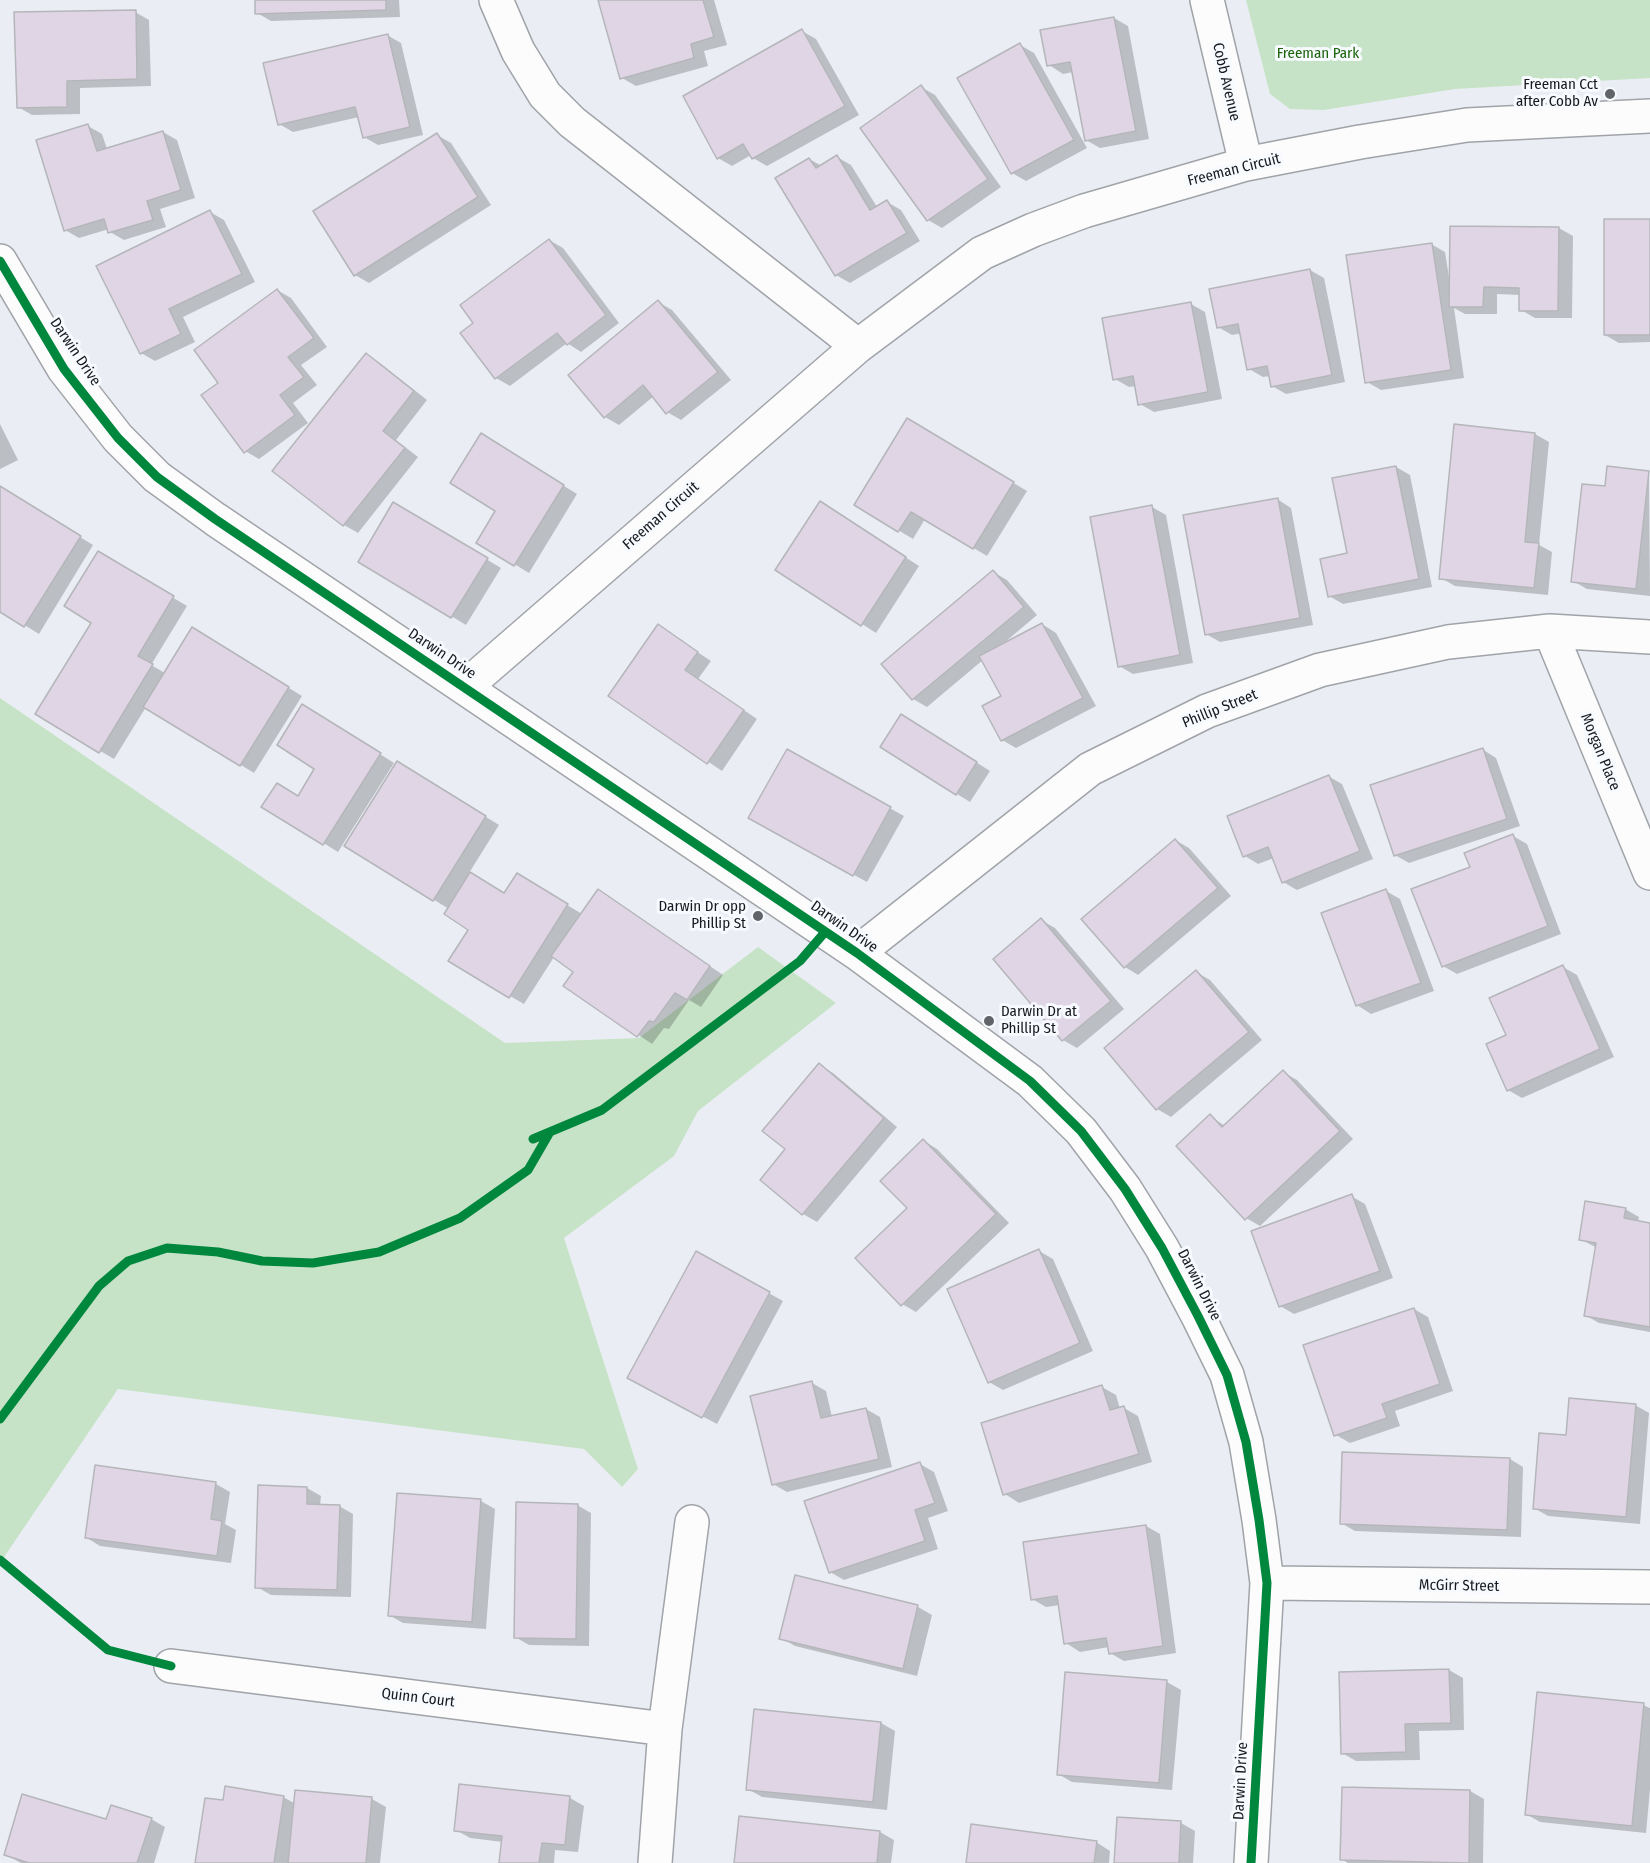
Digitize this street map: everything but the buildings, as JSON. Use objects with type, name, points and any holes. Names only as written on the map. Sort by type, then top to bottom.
[{"type":"street","points":[[496,0],[518,51],[545,95],[572,122],[858,346]]},
{"type":"street","name":"Cobb Avenue","points":[[1207,0],[1246,164]]},
{"type":"street","name":"Freeman Circuit","points":[[465,687],[858,346],[982,253],[1033,230],[1084,211],[1246,164],[1360,142],[1467,125],[1650,116]]},
{"type":"street","name":"Darwin Drive","points":[[0,261],[64,369],[118,438],[157,477],[215,519],[856,953],[1030,1081],[1081,1131],[1125,1189],[1162,1248],[1227,1375],[1246,1442],[1267,1583],[1251,1863]]},
{"type":"street","name":"Phillip Street","points":[[856,953],[1090,769],[1207,711],[1320,670],[1448,642],[1550,631],[1650,637]]},
{"type":"street","name":"Morgan Place","points":[[1550,631],[1650,873]]},
{"type":"street","points":[[655,1863],[665,1729],[692,1522]]},
{"type":"street","name":"McGirr Street","points":[[1267,1583],[1650,1587]]},
{"type":"street","name":"Quinn Court","points":[[171,1666],[665,1729]]},
{"type":"green space","name":"Freeman Park","points":[[1246,0],[1650,0],[1650,78],[1455,89],[1324,110],[1290,109],[1270,94]]},
{"type":"green space","points":[[0,698],[505,1043],[639,1038],[758,947],[836,1003],[698,1111],[674,1156],[564,1238],[638,1469],[622,1487],[584,1449],[118,1389],[0,1563]]},
{"type":"cycle path","points":[[0,261],[64,369],[118,438],[157,477],[215,519],[857,953],[1030,1081],[1081,1131],[1125,1189],[1162,1248],[1227,1375],[1246,1442],[1267,1583],[1251,1863]]},
{"type":"cycle path","points":[[533,1139],[602,1110],[800,961],[825,932]]},
{"type":"cycle path","points":[[0,1419],[99,1286],[128,1261],[167,1248],[218,1252],[262,1261],[313,1263],[379,1252],[460,1218],[528,1170],[550,1132]]},
{"type":"cycle path","points":[[0,1560],[108,1650],[171,1666]]},
{"type":"place","name":"Freeman Cct after Cobb Av","points":[[1610,94]]},
{"type":"place","name":"Darwin Dr opp Phillip St","points":[[758,916]]},
{"type":"place","name":"Darwin Dr at Phillip St","points":[[989,1021]]}]
